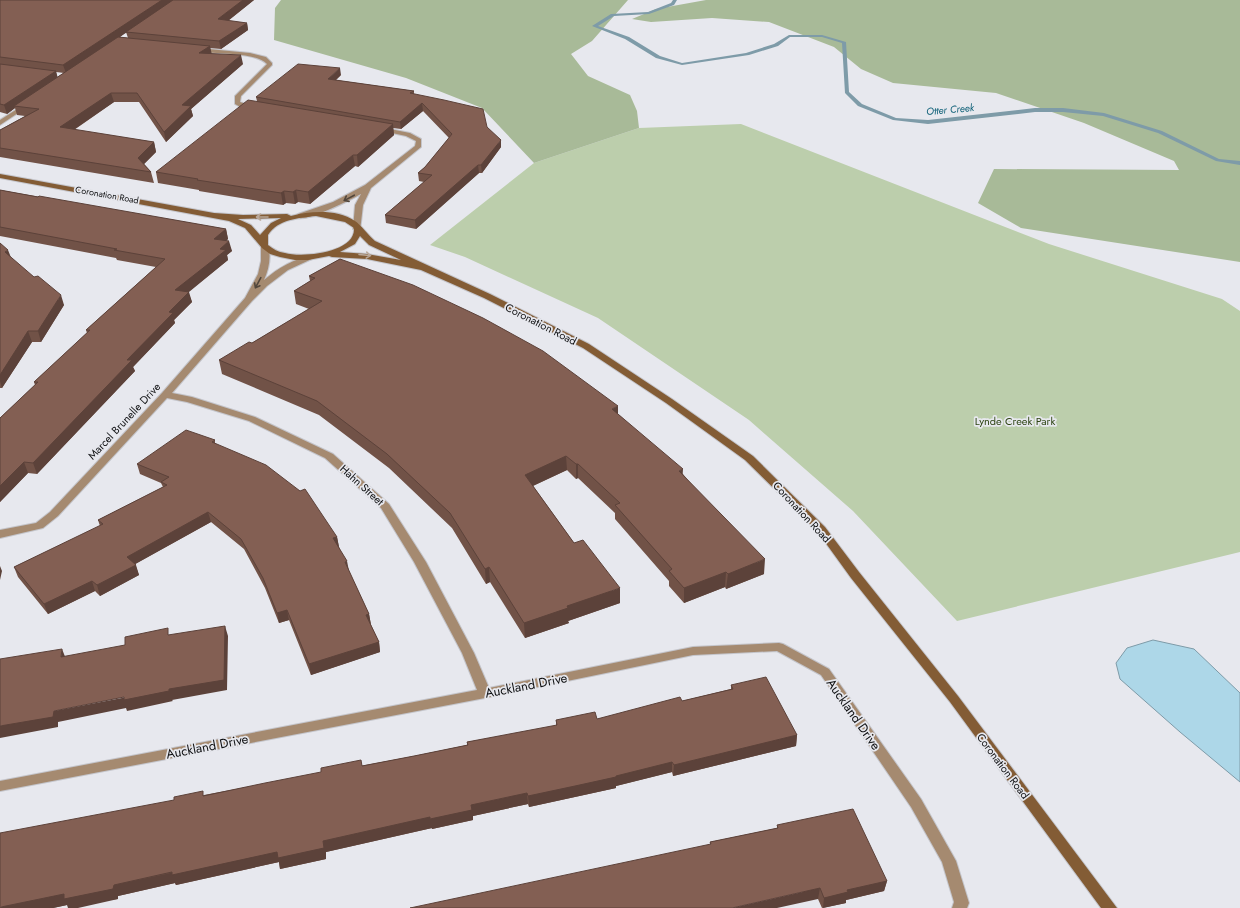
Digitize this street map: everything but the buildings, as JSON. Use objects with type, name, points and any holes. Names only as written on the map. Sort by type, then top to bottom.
[{"type":"street","points":[[188,49],[264,58],[270,64],[238,96],[237,103],[242,106],[258,109]]},
{"type":"street","points":[[0,123],[30,103]]},
{"type":"street","points":[[368,187],[359,205],[357,236],[352,243],[342,249],[312,257],[282,255],[271,251],[264,246],[263,239],[266,231],[274,225],[286,219],[326,209],[339,203],[368,187],[376,179],[418,147],[419,140],[408,134],[376,128]]},
{"type":"street","name":"Coronation Road","points":[[0,176],[240,221],[253,229],[264,246]]},
{"type":"street","name":"Coronation Road","points":[[214,215],[243,217],[301,216],[316,214],[337,216],[353,222],[372,243],[487,296],[586,346],[669,401],[749,458],[821,529],[855,575],[954,699],[1110,908]]},
{"type":"street","name":"Marcel Brunelle Drive","points":[[249,299],[260,281],[266,266],[264,246]]},
{"type":"street","name":"Coronation Road","points":[[312,257],[344,254],[363,255],[383,257],[424,268]]},
{"type":"street","name":"Marcel Brunelle Drive","points":[[0,534],[40,526],[54,514],[164,395],[249,299],[276,273],[298,261],[312,257]]},
{"type":"street","name":"Hahn Street","points":[[164,395],[189,399],[252,419],[329,456],[385,506],[420,562],[468,653],[485,693]]},
{"type":"street","name":"Auckland Drive","points":[[0,786],[485,693],[693,651],[779,647],[825,672],[916,803],[949,861],[962,903],[959,908]]},
{"type":"green space","points":[[281,0],[628,0],[592,41],[571,54],[588,76],[630,95],[637,111],[639,128],[534,163],[482,108],[406,78],[274,40],[275,8]]},
{"type":"green space","points":[[706,0],[1240,0],[1240,262],[1021,228],[978,203],[994,169],[1179,170],[1174,161],[1084,123],[996,93],[893,83],[861,69],[834,47],[769,22],[712,18],[651,22],[632,19],[656,9]]},
{"type":"green space","name":"Lynde Creek Park","points":[[741,124],[1049,244],[1222,299],[1240,311],[1240,552],[957,621],[853,511],[749,420],[598,318],[465,257],[430,245],[534,163],[639,128]]},
{"type":"water","points":[[1153,640],[1194,649],[1240,693],[1240,782],[1120,679],[1116,663],[1127,648]]},
{"type":"waterway","name":"Otter Creek","points":[[675,0],[673,4],[649,13],[613,15],[594,26],[627,38],[658,57],[682,64],[747,54],[776,45],[789,36],[822,36],[844,42],[847,92],[860,105],[895,119],[928,122],[1035,110],[1063,110],[1104,115],[1160,132],[1218,160],[1240,163]]}]
